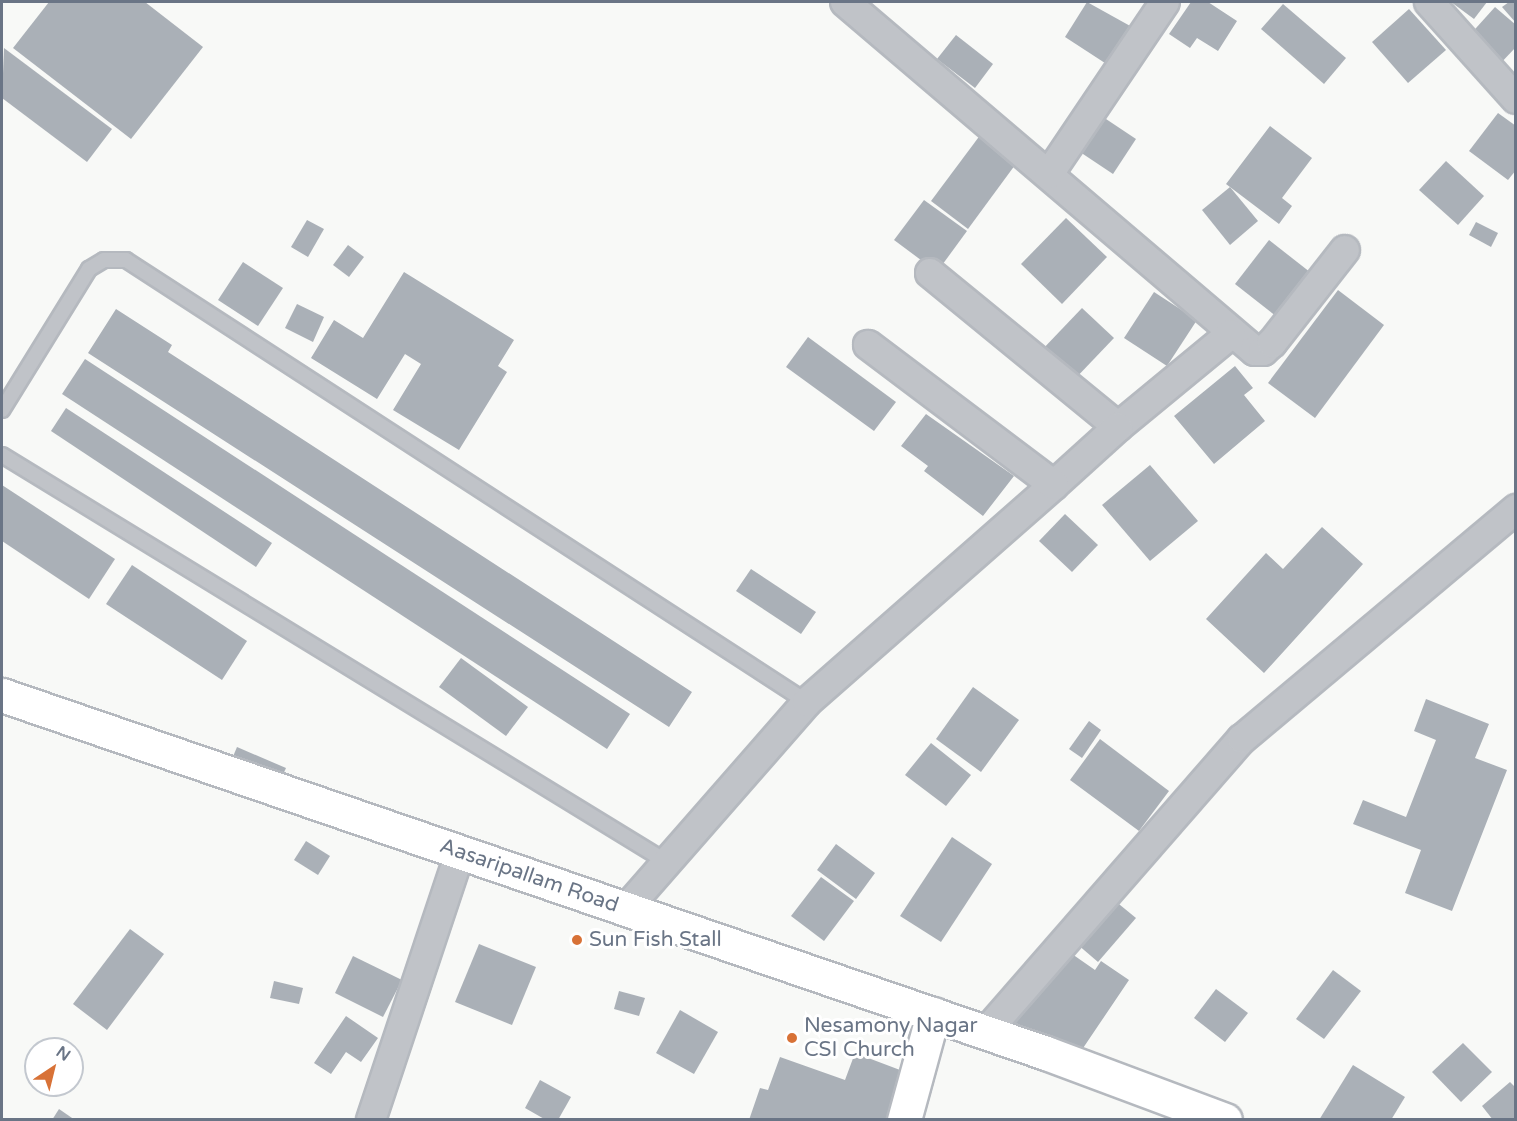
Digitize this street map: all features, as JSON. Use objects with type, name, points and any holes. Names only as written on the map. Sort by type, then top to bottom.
[{"type":"main road","name":"Aasaripallam Road","points":[[2,695],[986,1032],[1225,1119]]},
{"type":"main road","points":[[904,1119],[933,1014]]},
{"type":"street","points":[[845,2],[1048,174],[1231,334],[1263,351],[1345,250]]},
{"type":"street","points":[[1048,174],[1165,2]]},
{"type":"street","points":[[1429,2],[1515,99]]},
{"type":"street","points":[[930,273],[1118,427]]},
{"type":"street","points":[[626,909],[807,702],[1118,427],[1231,334]]},
{"type":"street","points":[[868,345],[1054,485]]},
{"type":"street","points":[[986,1032],[1242,740],[1515,509]]},
{"type":"street","points":[[370,1119],[460,852]]},
{"type":"lane","points":[[2,410],[89,269],[104,260],[126,260],[807,702]]},
{"type":"lane","points":[[2,455],[667,862]]},
{"type":"building","points":[[49,2],[145,2],[203,47],[131,139],[13,48]]},
{"type":"building","points":[[1087,2],[1132,27],[1108,65],[1065,37]]},
{"type":"building","points":[[1191,2],[1208,2],[1237,21],[1218,51],[1197,38],[1190,48],[1169,34]]},
{"type":"building","points":[[1451,2],[1487,2],[1474,19]]},
{"type":"building","points":[[1509,2],[1516,2],[1516,23],[1502,7]]},
{"type":"building","points":[[1283,4],[1346,58],[1324,84],[1261,29]]},
{"type":"building","points":[[1495,7],[1516,25],[1516,47],[1497,67],[1467,38]]},
{"type":"building","points":[[1409,9],[1446,50],[1408,83],[1372,42]]},
{"type":"building","points":[[956,35],[993,64],[975,88],[937,59]]},
{"type":"building","points":[[4,48],[112,129],[87,162],[2,98]]},
{"type":"building","points":[[1097,113],[1136,139],[1113,174],[1074,148]]},
{"type":"building","points":[[1498,113],[1516,126],[1516,170],[1508,180],[1469,151]]},
{"type":"building","points":[[1270,126],[1312,158],[1282,198],[1292,206],[1279,224],[1226,184]]},
{"type":"building","points":[[981,134],[1018,161],[968,229],[931,201]]},
{"type":"building","points":[[1446,161],[1484,196],[1458,225],[1419,190]]},
{"type":"building","points":[[1230,187],[1258,221],[1230,245],[1202,210]]},
{"type":"building","points":[[924,200],[967,231],[937,272],[894,240]]},
{"type":"building","points":[[1066,218],[1107,257],[1062,304],[1021,264]]},
{"type":"building","points":[[307,220],[324,229],[308,257],[291,247]]},
{"type":"building","points":[[1476,222],[1498,233],[1491,247],[1469,235]]},
{"type":"building","points":[[1269,240],[1315,276],[1281,320],[1235,284]]},
{"type":"building","points":[[348,245],[364,257],[349,277],[333,265]]},
{"type":"building","points":[[243,262],[283,288],[258,326],[218,300]]},
{"type":"building","points":[[404,272],[514,340],[498,366],[507,372],[459,450],[393,410],[421,364],[405,354],[377,399],[311,358],[334,320],[363,338]]},
{"type":"building","points":[[1338,290],[1384,325],[1315,418],[1268,383]]},
{"type":"building","points":[[1154,292],[1197,320],[1167,366],[1124,338]]},
{"type":"building","points":[[297,304],[324,317],[313,342],[285,328]]},
{"type":"building","points":[[1082,308],[1114,338],[1072,382],[1040,352]]},
{"type":"building","points":[[116,309],[172,345],[168,352],[692,692],[669,727],[88,353]]},
{"type":"building","points":[[808,337],[896,402],[874,431],[786,367]]},
{"type":"building","points":[[85,359],[630,714],[607,749],[62,394]]},
{"type":"building","points":[[1235,366],[1253,388],[1244,395],[1265,421],[1214,464],[1174,416]]},
{"type":"building","points":[[66,408],[272,543],[256,567],[51,431]]},
{"type":"building","points":[[926,414],[1014,476],[983,516],[924,471],[928,466],[901,446]]},
{"type":"building","points":[[1150,465],[1198,521],[1150,561],[1102,505]]},
{"type":"building","points":[[2,485],[115,559],[89,599],[2,541]]},
{"type":"building","points":[[1065,514],[1098,545],[1072,572],[1039,541]]},
{"type":"building","points":[[1322,527],[1363,564],[1264,673],[1206,619],[1266,553],[1283,569]]},
{"type":"building","points":[[132,565],[247,641],[222,680],[106,604]]},
{"type":"building","points":[[751,569],[816,612],[801,634],[736,591]]},
{"type":"building","points":[[461,658],[528,707],[506,736],[439,687]]},
{"type":"building","points":[[973,687],[1019,720],[981,772],[936,739]]},
{"type":"building","points":[[1426,699],[1489,724],[1475,758],[1507,770],[1452,911],[1405,893],[1421,850],[1353,824],[1363,800],[1406,817],[1436,740],[1414,731]]},
{"type":"building","points":[[1089,721],[1101,730],[1082,758],[1069,749]]},
{"type":"building","points":[[1100,739],[1169,791],[1139,831],[1070,780]]},
{"type":"building","points":[[931,743],[971,775],[946,806],[905,775]]},
{"type":"building","points":[[237,747],[286,768],[277,788],[229,766]]},
{"type":"building","points":[[952,837],[992,864],[941,942],[900,916]]},
{"type":"building","points":[[306,841],[330,856],[318,875],[294,860]]},
{"type":"building","points":[[836,844],[875,873],[856,899],[817,870]]},
{"type":"building","points":[[821,877],[854,901],[824,941],[791,916]]},
{"type":"building","points":[[1114,900],[1136,918],[1098,962],[1077,944]]},
{"type":"building","points":[[130,929],[164,954],[107,1030],[73,1004]]},
{"type":"building","points":[[479,944],[536,967],[512,1025],[455,1002]]},
{"type":"building","points":[[1062,947],[1095,970],[1101,961],[1129,980],[1075,1060],[1003,1034]]},
{"type":"building","points":[[353,956],[402,980],[383,1017],[335,993]]},
{"type":"building","points":[[1333,970],[1361,991],[1324,1039],[1296,1019]]},
{"type":"building","points":[[274,981],[303,988],[299,1004],[270,998]]},
{"type":"building","points":[[1216,989],[1248,1013],[1225,1042],[1194,1018]]},
{"type":"building","points":[[619,991],[645,998],[639,1016],[614,1009]]},
{"type":"building","points":[[680,1010],[718,1032],[694,1074],[656,1053]]},
{"type":"building","points":[[346,1016],[378,1038],[361,1062],[346,1052],[331,1074],[314,1063]]},
{"type":"building","points":[[1463,1043],[1492,1072],[1461,1102],[1432,1072]]},
{"type":"building","points":[[855,1053],[908,1073],[892,1120],[749,1120],[760,1088],[768,1090],[780,1057],[845,1080]]},
{"type":"building","points":[[1353,1065],[1405,1097],[1391,1120],[1319,1120]]},
{"type":"building","points":[[540,1080],[571,1097],[558,1120],[546,1120],[525,1108]]},
{"type":"building","points":[[1510,1082],[1516,1088],[1516,1120],[1493,1120],[1482,1106]]},
{"type":"building","points":[[59,1109],[75,1120],[52,1120]]},
{"type":"place","name":"Sun Fish Stall","points":[[577,940]]},
{"type":"place","name":"Nesamony Nagar CSI Church","points":[[792,1038]]}]
